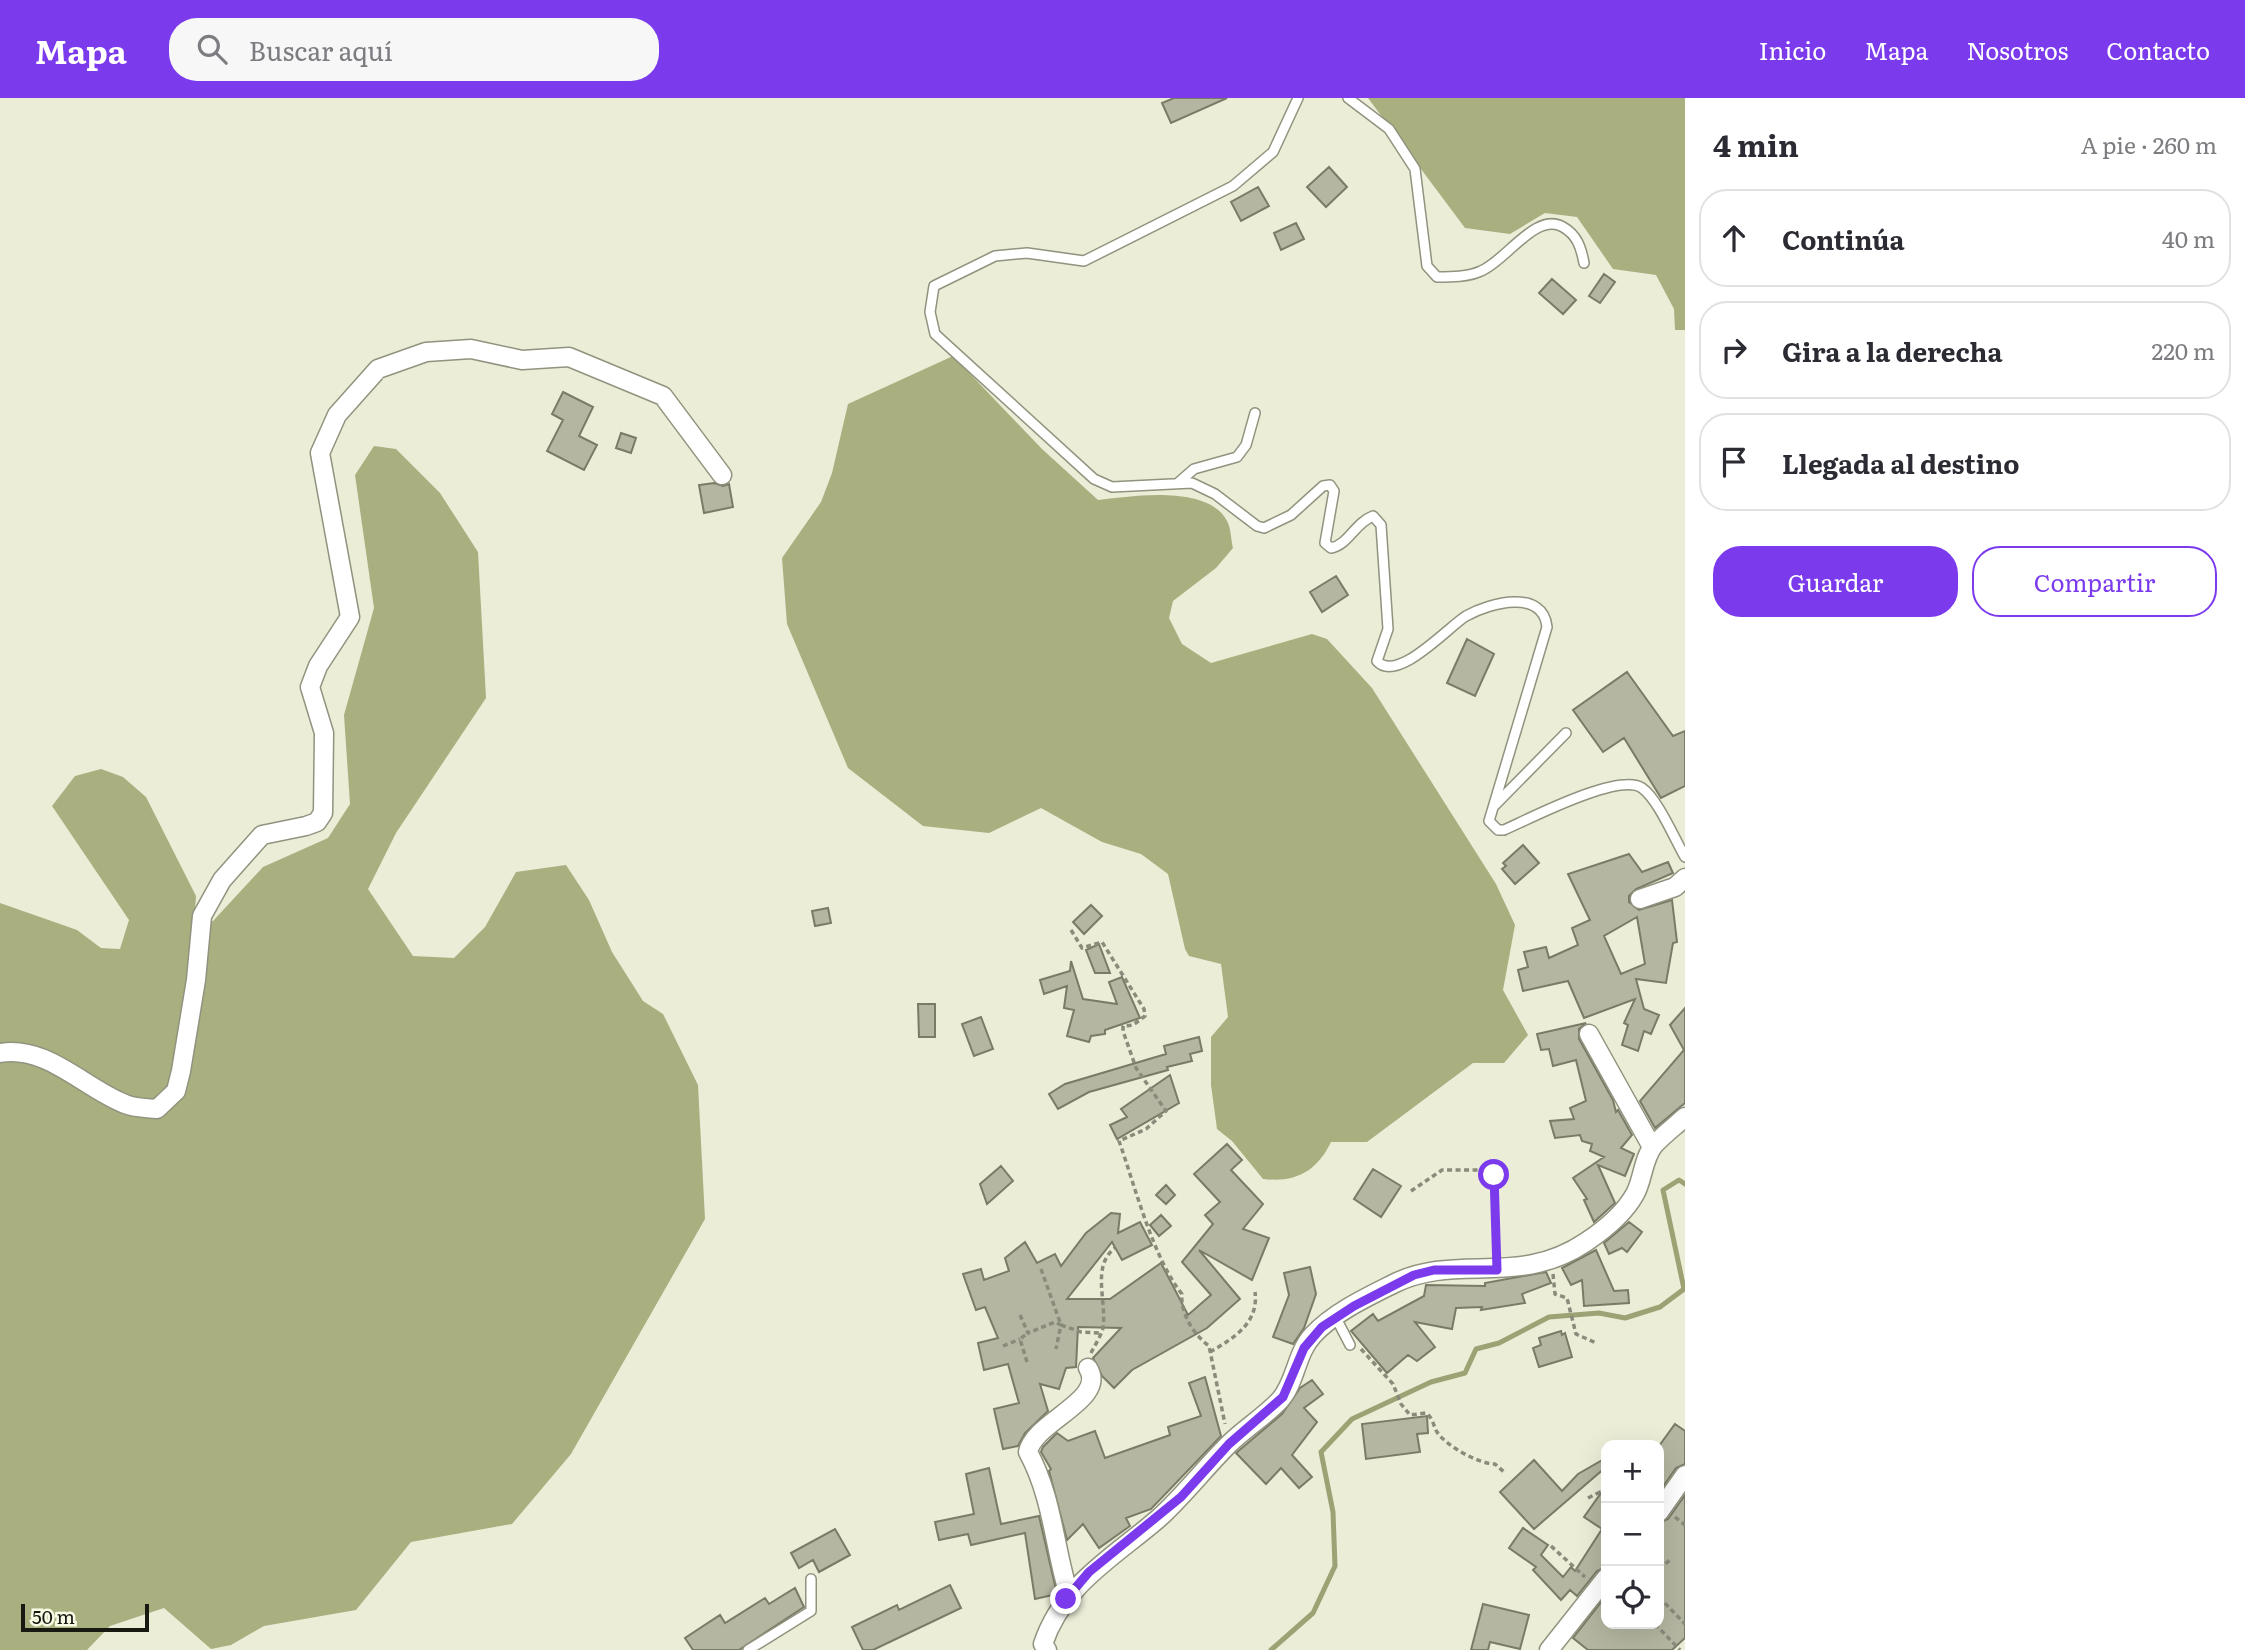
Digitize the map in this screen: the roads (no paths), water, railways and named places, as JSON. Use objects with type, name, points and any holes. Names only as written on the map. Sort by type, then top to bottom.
[{"type":"street","points":[[0,1053],[12,1051],[48,1061],[125,1105],[157,1109],[176,1091],[196,980],[202,916],[222,880],[262,835],[306,826],[317,821],[323,813],[324,733],[310,687],[318,666],[350,617],[338,536],[320,453],[337,415],[378,369],[426,352],[471,349],[522,360],[569,357],[663,396],[722,475]]},
{"type":"street","points":[[1640,899],[1675,887],[1685,878]]},
{"type":"street","points":[[1589,1034],[1652,1147]]},
{"type":"street","points":[[1046,1650],[1043,1644],[1049,1627],[1069,1595],[1089,1572],[1181,1497],[1229,1444],[1283,1397],[1304,1348],[1313,1336],[1336,1318],[1414,1275],[1434,1270],[1497,1270],[1549,1262],[1585,1243],[1616,1219],[1635,1194],[1652,1147],[1685,1117]]},
{"type":"street","points":[[1069,1595],[1059,1562],[1051,1505],[1028,1452],[1029,1447],[1051,1423],[1089,1393],[1092,1385],[1088,1368]]},
{"type":"street","points":[[1664,1504],[1685,1475]]},
{"type":"street","points":[[1549,1650],[1601,1584]]},
{"type":"lane","points":[[1298,98],[1273,152],[1233,186],[1084,261],[1027,253],[995,256],[934,286],[930,312],[935,334],[1094,479],[1112,487],[1192,482],[1215,494],[1257,526],[1265,528],[1291,515],[1323,485],[1330,485],[1334,491],[1325,543],[1331,548],[1338,547],[1360,521],[1373,516],[1381,525],[1388,629],[1377,660],[1382,667],[1391,668],[1429,647],[1466,616],[1508,602],[1528,602],[1546,615],[1547,627],[1489,821],[1498,830],[1504,830],[1588,792],[1632,785],[1641,787],[1650,796],[1685,857]]},
{"type":"lane","points":[[1348,98],[1389,129],[1415,169],[1427,266],[1437,277],[1480,272],[1500,260],[1543,223],[1553,222],[1565,228],[1580,243],[1584,262]]},
{"type":"lane","points":[[1176,484],[1194,469],[1237,457],[1246,445],[1255,413]]},
{"type":"lane","points":[[1494,807],[1566,733]]},
{"type":"lane","points":[[1336,1318],[1350,1345]]},
{"type":"lane","points":[[748,1650],[811,1611],[811,1578]]},
{"type":"waterway","points":[[1271,1650],[1313,1613],[1335,1566],[1333,1512],[1321,1452],[1352,1419],[1431,1382],[1465,1373],[1476,1349],[1499,1343],[1549,1317],[1599,1313],[1625,1318],[1660,1307],[1684,1289],[1663,1190],[1679,1180],[1685,1184]]}]
